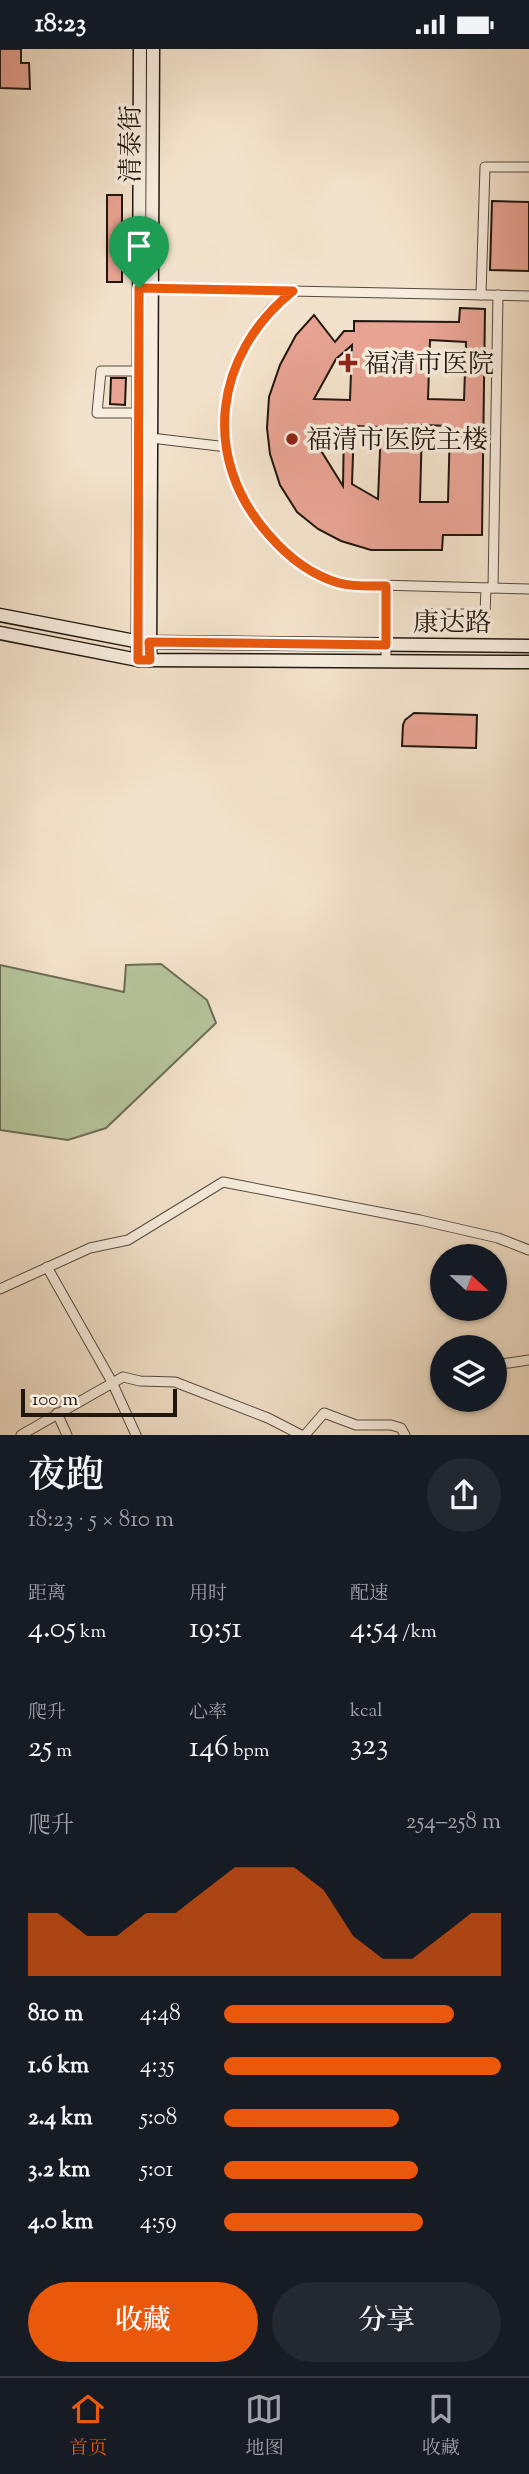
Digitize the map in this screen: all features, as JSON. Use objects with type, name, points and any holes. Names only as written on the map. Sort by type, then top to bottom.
[{"type":"street","name":"清泰街","points":[[140,49],[151,438],[143,642]]},
{"type":"street","name":"清泰街","points":[[144,660],[138,413],[146,288],[153,49]]},
{"type":"street","points":[[481,295],[485,167],[529,167]]},
{"type":"street","points":[[146,288],[529,296]]},
{"type":"street","points":[[293,291],[271,309],[253,333],[236,363],[226,396],[224,426],[227,447],[243,499],[255,520],[290,556],[319,576],[341,584],[529,589]]},
{"type":"street","points":[[429,614],[485,614],[490,588],[498,295]]},
{"type":"street","points":[[138,413],[97,413],[101,371],[139,371]]},
{"type":"street","points":[[151,438],[227,447]]},
{"type":"street","points":[[386,586],[386,661]]},
{"type":"street","name":"康达路","points":[[0,615],[143,642],[529,646]]},
{"type":"street","name":"康达路","points":[[0,633],[144,660],[529,662]]},
{"type":"street","points":[[0,1289],[90,1248],[128,1240],[223,1182],[420,1220],[498,1238],[529,1250]]},
{"type":"street","points":[[47,1267],[112,1382],[136,1434]]},
{"type":"street","points":[[507,1364],[529,1360]]},
{"type":"street","points":[[21,1434],[123,1377],[140,1381],[175,1382],[303,1434],[324,1413],[356,1425],[391,1425],[401,1428],[405,1434]]},
{"type":"street","points":[[57,1413],[67,1434]]},
{"type":"green space","points":[[161,964],[207,1000],[216,1023],[106,1128],[68,1140],[0,1130],[0,965],[124,992],[126,965]]},
{"type":"building","points":[[0,49],[21,49],[21,63],[29,63],[30,89],[0,88]]},
{"type":"building","points":[[107,195],[122,195],[122,282],[107,282]]},
{"type":"building","points":[[492,201],[529,202],[529,271],[490,270]]},
{"type":"building","name":"福清市医院主楼","points":[[460,308],[485,309],[482,535],[443,535],[442,550],[371,550],[341,541],[318,529],[297,512],[280,485],[270,454],[267,428],[269,397],[280,365],[296,335],[314,315],[335,342],[344,331],[354,331],[354,321],[459,322]],"holes":[[[430,340],[466,342],[464,400],[428,399]],[[352,345],[350,400],[314,399],[336,359]],[[422,425],[450,426],[448,502],[420,502]],[[312,426],[344,426],[343,486],[320,449]],[[354,426],[381,427],[378,499],[352,484]]]},
{"type":"building","points":[[111,378],[126,378],[125,405],[110,404]]},
{"type":"building","points":[[414,713],[477,715],[476,748],[402,746],[403,725]]},
{"type":"place","name":"福清市医院","points":[[348,363]]},
{"type":"place","name":"福清市医院主楼","points":[[292,439]]},
{"type":"route","points":[[139,288],[293,291],[271,309],[236,363],[226,396],[224,426],[228,456],[243,499],[255,520],[297,562],[319,576],[341,584],[386,586],[386,645],[149,642],[150,660],[138,660],[139,288]]}]
